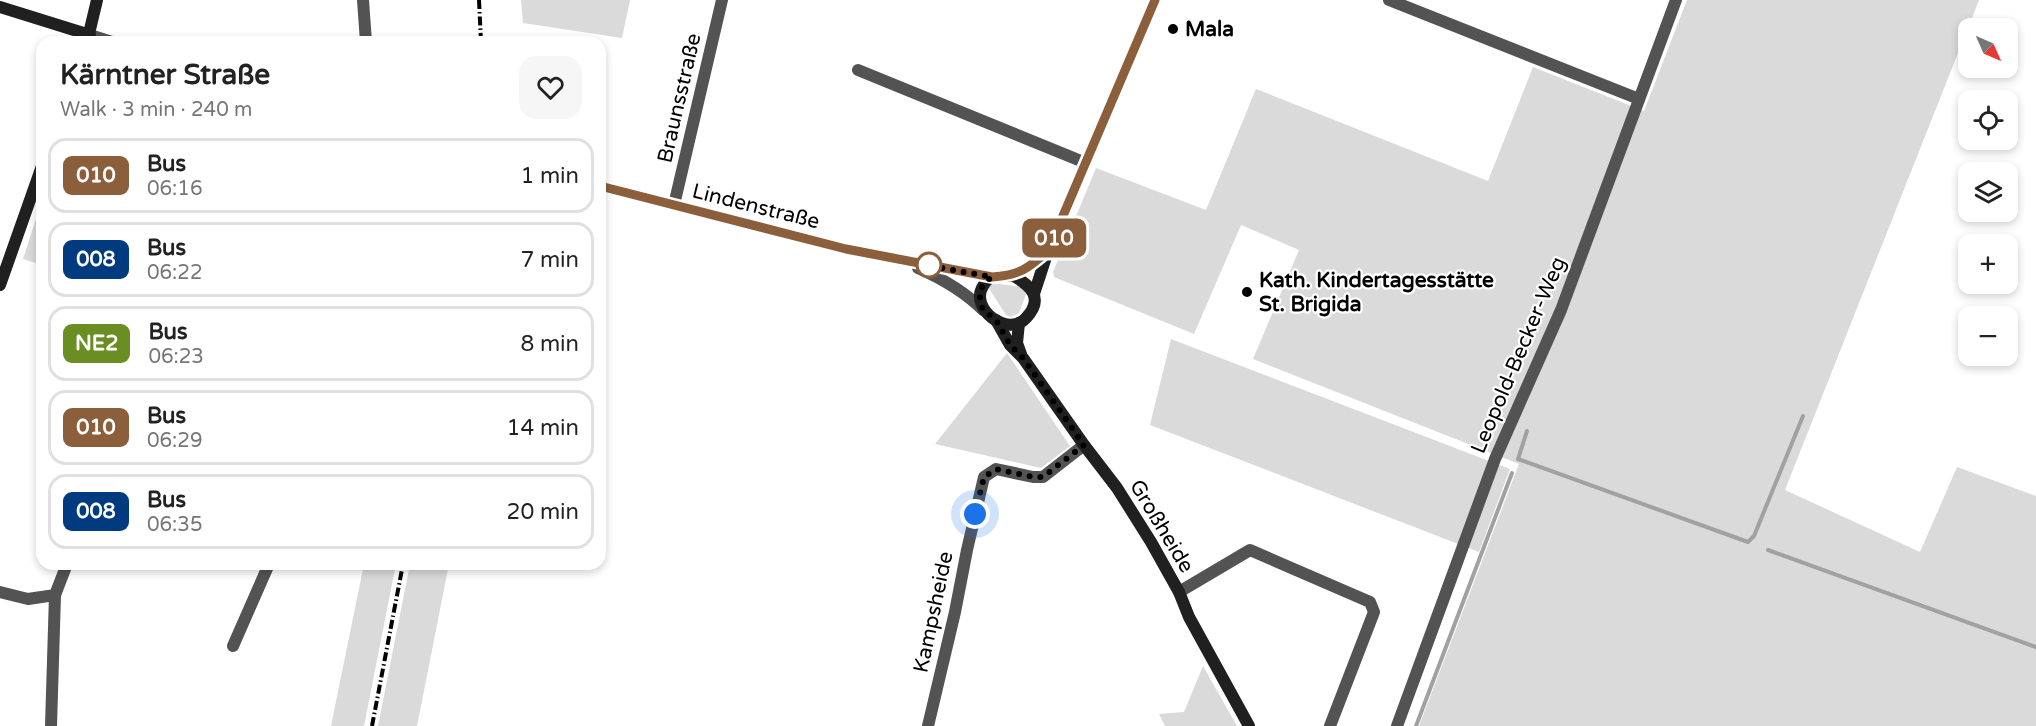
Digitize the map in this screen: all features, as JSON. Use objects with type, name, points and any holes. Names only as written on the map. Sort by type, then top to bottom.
[{"type":"street","points":[[88,36],[97,0]]},
{"type":"street","points":[[363,0],[366,36]]},
{"type":"street","name":"Braunsstraße","points":[[674,205],[722,0]]},
{"type":"street","points":[[1048,251],[1034,263],[1012,275],[992,277],[984,283],[980,291],[983,310],[996,320],[1008,325],[1019,323],[1031,311],[1048,251],[1155,0]]},
{"type":"street","points":[[1389,0],[1639,99]]},
{"type":"street","name":"Leopold-Becker-Weg","points":[[1397,726],[1495,459],[1561,310],[1676,0]]},
{"type":"street","points":[[0,7],[82,36]]},
{"type":"street","points":[[858,70],[1086,163]]},
{"type":"street","points":[[0,285],[36,183]]},
{"type":"street","name":"Lindenstraße","points":[[606,188],[846,249],[992,277]]},
{"type":"street","name":"Lindenstraße","points":[[904,261],[951,284],[967,294],[983,310]]},
{"type":"street","points":[[1012,275],[1027,283],[1034,294]]},
{"type":"street","name":"Großheide","points":[[996,320],[1010,345],[1023,358],[1117,488],[1151,542],[1249,726]]},
{"type":"street","name":"Großheide","points":[[1019,323],[1017,343],[1023,358]]},
{"type":"street","name":"Kampsheide","points":[[928,726],[984,477],[996,469],[1043,477],[1084,445]]},
{"type":"street","points":[[1179,592],[1250,550],[1370,602],[1374,612],[1330,726]]},
{"type":"street","points":[[51,726],[55,595],[65,570]]},
{"type":"street","points":[[233,646],[266,570]]},
{"type":"street","points":[[0,592],[28,598],[55,595]]},
{"type":"shaded area","points":[[521,0],[630,0],[622,38],[523,23]]},
{"type":"shaded area","points":[[1687,0],[1979,0],[1972,18],[1958,18],[1958,53],[1785,490],[1920,552],[1957,467],[2036,496],[2036,726],[1419,726],[1519,464],[1253,359],[1299,250],[1241,225],[1194,334],[1054,277],[1053,272],[1096,168],[1206,210],[1256,89],[1488,181],[1533,67],[1644,111]]},
{"type":"shaded area","points":[[36,219],[36,263],[23,259]]},
{"type":"shaded area","points":[[992,283],[1021,287],[1026,294],[1019,313],[1011,317],[1006,315],[988,287]]},
{"type":"shaded area","points":[[1171,339],[1510,469],[1479,552],[1150,425]]},
{"type":"shaded area","points":[[1007,353],[1070,446],[1041,468],[935,444]]},
{"type":"shaded area","points":[[363,570],[395,570],[364,726],[331,726]]},
{"type":"shaded area","points":[[409,570],[448,570],[417,726],[378,726]]},
{"type":"shaded area","points":[[1203,666],[1237,726],[1165,726],[1159,714],[1184,712]]},
{"type":"waterway","points":[[1527,431],[1518,459],[1748,542],[1754,536],[1803,416]]},
{"type":"waterway","points":[[1416,726],[1512,473]]},
{"type":"waterway","points":[[1768,550],[2036,647]]},
{"type":"railway","points":[[479,0],[481,36]]},
{"type":"railway","points":[[372,726],[402,570]]},
{"type":"bus line","name":"010","points":[[606,188],[846,249],[992,277],[1012,275],[1034,263],[1048,251],[1155,0]]},
{"type":"place","name":"Mala","points":[[1173,29]]},
{"type":"place","name":"Kath. Kindertagesstätte St. Brigida","points":[[1247,292]]},
{"type":"route","points":[[929,265],[925,265],[992,277],[984,283],[980,291],[983,310],[996,320],[1010,345],[1023,358],[1084,445],[1043,477],[996,469],[984,477],[975,514]]}]
